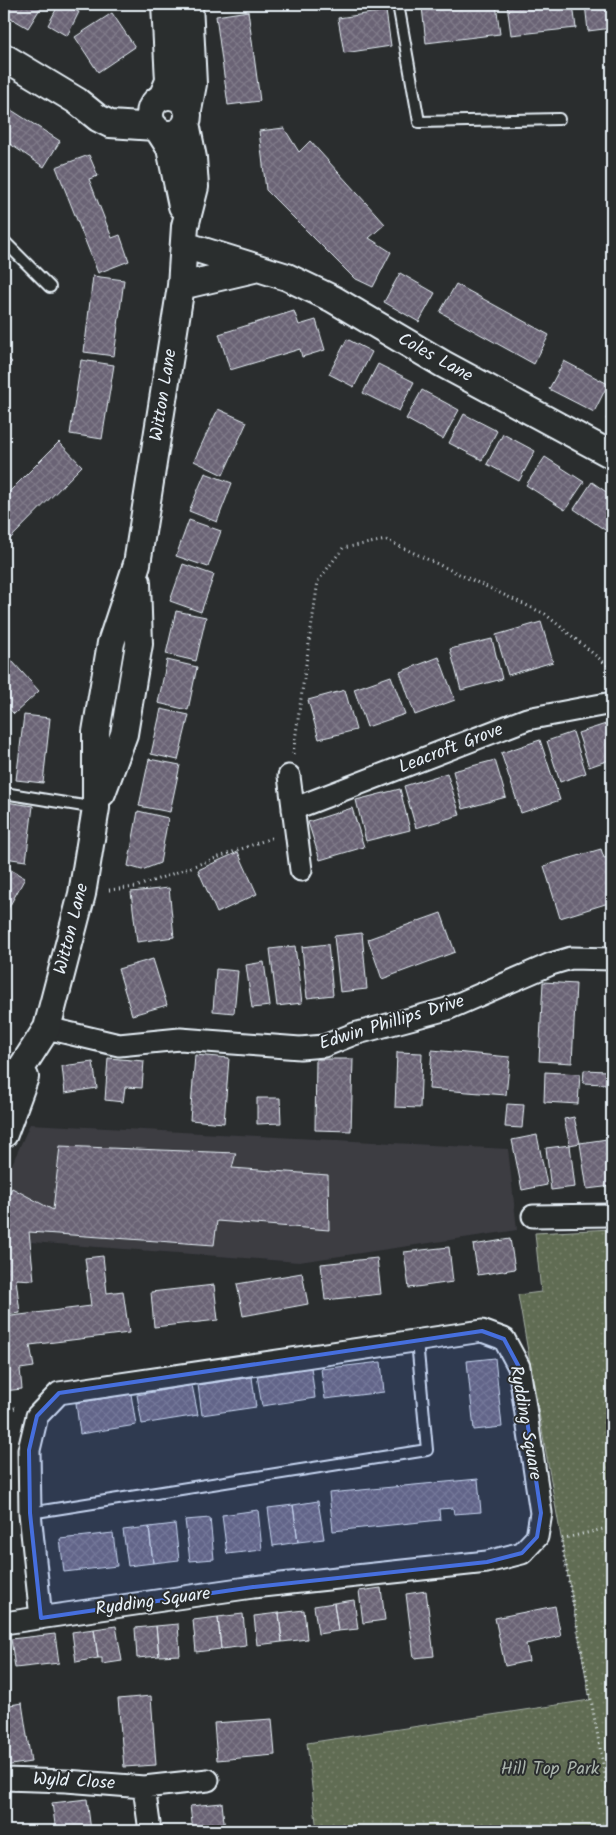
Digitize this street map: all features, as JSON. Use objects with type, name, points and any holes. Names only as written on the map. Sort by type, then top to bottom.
[{"type":"street","points":[[157,115],[169,81],[165,4]]},
{"type":"street","points":[[167,34],[180,16],[178,4]]},
{"type":"street","points":[[157,115],[171,134],[177,132],[187,116],[193,84],[189,4]]},
{"type":"street","points":[[4,57],[77,101],[98,118],[110,124],[157,115],[174,96],[185,104],[187,116]]},
{"type":"street","name":"Witton Lane","points":[[157,115],[170,148],[178,181],[185,236]]},
{"type":"street","name":"Witton Lane","points":[[4,1134],[42,1037],[82,894],[96,808],[96,732],[105,674],[111,643],[137,564],[181,286],[185,236],[195,187],[194,158],[187,116]]},
{"type":"street","name":"Coles Lane","points":[[185,236],[254,268],[287,277],[333,299],[443,364],[612,455]]},
{"type":"street","name":"Coles Lane","points":[[181,286],[254,268]]},
{"type":"street","name":"Leacroft Grove","points":[[295,819],[527,719],[612,703]]},
{"type":"street","points":[[289,776],[301,870]]},
{"type":"street","name":"Edwin Phillips Drive","points":[[42,1037],[120,1045],[180,1039],[300,1048],[324,1046],[354,1034],[447,1009],[551,964],[571,958],[612,959]]},
{"type":"street","name":"Witton Lane","points":[[4,1095],[42,1037]]},
{"type":"street","points":[[533,1216],[612,1215]]},
{"type":"street","name":"Rydding Square","points":[[4,1623],[40,1618],[253,1587],[487,1562],[522,1553],[537,1537],[540,1513],[519,1367],[504,1338],[482,1331],[58,1393],[36,1416],[29,1450],[30,1513],[40,1618]]},
{"type":"street","name":"Wyld Close","points":[[4,1779],[66,1781],[144,1787],[208,1780]]},
{"type":"street","points":[[144,1787],[150,1831]]},
{"type":"lane","points":[[398,4],[419,122],[559,119]]},
{"type":"lane","points":[[4,242],[50,286]]},
{"type":"lane","points":[[4,792],[96,808]]},
{"type":"lane","points":[[30,1513],[427,1450],[417,1341]]},
{"type":"path","points":[[289,776],[318,581],[343,548],[386,540],[545,614],[612,669]]},
{"type":"path","points":[[82,894],[136,887],[295,819]]},
{"type":"path","points":[[4,1410],[15,1408]]},
{"type":"path","points":[[612,1527],[561,1539],[612,1812]]},
{"type":"highlighted area","points":[[482,1331],[504,1339],[519,1367],[541,1513],[537,1537],[522,1553],[487,1562],[253,1587],[41,1618],[30,1513],[29,1450],[37,1416],[59,1393]]},
{"type":"shaded area","points":[[30,1124],[508,1149],[517,1230],[299,1262],[4,1240],[4,1182]]},
{"type":"green space","name":"Hill Top Park","points":[[612,1229],[612,1831],[317,1831],[307,1743],[590,1700],[518,1295],[541,1292],[535,1233]]},
{"type":"building","points":[[4,4],[43,4],[28,28],[4,14]]},
{"type":"building","points":[[59,4],[79,12],[67,36],[48,25]]},
{"type":"building","points":[[107,4],[132,4],[107,7]]},
{"type":"building","points":[[446,4],[496,4],[500,34],[426,43],[422,7]]},
{"type":"building","points":[[507,4],[573,4],[576,28],[511,35]]},
{"type":"building","points":[[585,4],[612,4],[612,28],[588,31]]},
{"type":"building","points":[[248,11],[260,101],[228,105],[216,16]]},
{"type":"building","points":[[386,11],[391,46],[344,53],[338,18]]},
{"type":"building","points":[[112,13],[135,47],[98,72],[75,37]]},
{"type":"building","points":[[5,106],[60,141],[44,167],[4,140]]},
{"type":"building","points":[[284,128],[299,152],[310,141],[385,224],[369,238],[391,252],[373,287],[354,278],[266,190],[259,131]]},
{"type":"building","points":[[89,155],[98,176],[89,179],[112,238],[120,235],[129,261],[98,273],[56,167]]},
{"type":"building","points":[[400,273],[435,293],[419,322],[384,302]]},
{"type":"building","points":[[93,276],[124,280],[114,356],[84,352]]},
{"type":"building","points":[[456,284],[549,335],[534,364],[440,312]]},
{"type":"building","points":[[294,311],[299,325],[316,320],[325,350],[302,357],[300,349],[230,370],[219,334]]},
{"type":"building","points":[[347,339],[372,352],[354,387],[329,374]]},
{"type":"building","points":[[4,354],[12,362],[4,370]]},
{"type":"building","points":[[81,360],[114,365],[102,439],[70,434]]},
{"type":"building","points":[[564,361],[608,384],[594,412],[549,389]]},
{"type":"building","points":[[378,364],[414,382],[399,411],[363,393]]},
{"type":"building","points":[[422,390],[459,410],[443,439],[406,419]]},
{"type":"building","points":[[612,408],[612,423],[606,419]]},
{"type":"building","points":[[218,409],[247,422],[223,475],[194,461]]},
{"type":"building","points":[[464,414],[497,431],[482,460],[449,443]]},
{"type":"building","points":[[503,434],[535,451],[519,481],[487,464]]},
{"type":"building","points":[[59,442],[82,466],[4,545],[4,497]]},
{"type":"building","points":[[545,457],[584,482],[565,510],[526,485]]},
{"type":"building","points":[[205,473],[232,483],[217,522],[189,511]]},
{"type":"building","points":[[592,482],[612,496],[612,527],[608,532],[574,509]]},
{"type":"building","points":[[189,520],[221,531],[208,567],[176,556]]},
{"type":"building","points":[[183,564],[214,575],[201,612],[170,601]]},
{"type":"building","points":[[176,611],[206,617],[196,661],[166,654]]},
{"type":"building","points":[[541,622],[553,662],[508,675],[496,635]]},
{"type":"building","points":[[492,639],[502,679],[461,690],[450,649]]},
{"type":"building","points":[[4,652],[39,691],[14,714],[4,703]]},
{"type":"building","points":[[439,657],[455,700],[415,715],[400,672]]},
{"type":"building","points":[[167,660],[197,667],[188,710],[158,703]]},
{"type":"building","points":[[391,676],[405,714],[367,727],[354,689]]},
{"type":"building","points":[[345,690],[356,730],[319,739],[308,700]]},
{"type":"building","points":[[161,709],[189,715],[178,760],[151,754]]},
{"type":"building","points":[[24,715],[50,718],[43,783],[16,780]]},
{"type":"building","points":[[612,722],[612,759],[589,767],[578,733]]},
{"type":"building","points":[[573,732],[586,773],[560,782],[547,741]]},
{"type":"building","points":[[540,740],[560,800],[521,813],[501,753]]},
{"type":"building","points":[[149,759],[180,765],[170,812],[139,806]]},
{"type":"building","points":[[495,760],[506,797],[463,809],[453,771]]},
{"type":"building","points":[[447,773],[460,815],[416,828],[404,786]]},
{"type":"building","points":[[400,789],[410,830],[366,841],[356,800]]},
{"type":"building","points":[[6,802],[33,806],[26,861],[4,858]]},
{"type":"building","points":[[352,808],[364,847],[320,860],[308,822]]},
{"type":"building","points":[[138,811],[168,818],[160,863],[142,870],[128,866]]},
{"type":"building","points":[[601,849],[604,858],[612,856],[612,902],[560,918],[544,866]]},
{"type":"building","points":[[238,852],[257,894],[217,913],[198,870]]},
{"type":"building","points":[[4,866],[25,878],[4,916]]},
{"type":"building","points":[[169,888],[174,937],[137,942],[131,892]]},
{"type":"building","points":[[441,913],[455,952],[382,979],[368,939]]},
{"type":"building","points":[[362,933],[367,989],[340,992],[334,936]]},
{"type":"building","points":[[328,944],[333,995],[307,998],[302,947]]},
{"type":"building","points":[[295,946],[302,1003],[277,1006],[270,949]]},
{"type":"building","points":[[153,959],[167,1005],[132,1015],[118,969]]},
{"type":"building","points":[[264,962],[270,1006],[252,1008],[246,965]]},
{"type":"building","points":[[216,969],[238,971],[234,1013],[213,1011]]},
{"type":"building","points":[[543,982],[576,984],[572,1063],[539,1061]]},
{"type":"building","points":[[432,1050],[510,1057],[506,1095],[429,1089]]},
{"type":"building","points":[[397,1052],[422,1053],[420,1108],[395,1107]]},
{"type":"building","points":[[195,1055],[229,1058],[224,1123],[190,1120]]},
{"type":"building","points":[[108,1058],[144,1061],[142,1088],[125,1087],[123,1102],[105,1100]]},
{"type":"building","points":[[316,1059],[353,1059],[351,1131],[315,1130]]},
{"type":"building","points":[[93,1062],[97,1088],[65,1093],[62,1066]]},
{"type":"building","points":[[584,1070],[607,1071],[606,1084],[583,1083]]},
{"type":"building","points":[[545,1072],[580,1074],[578,1104],[544,1102]]},
{"type":"building","points":[[257,1098],[280,1098],[281,1123],[257,1124]]},
{"type":"building","points":[[507,1104],[524,1105],[522,1128],[505,1127]]},
{"type":"building","points":[[574,1117],[580,1143],[570,1145],[564,1119]]},
{"type":"building","points":[[537,1135],[547,1185],[522,1190],[512,1140]]},
{"type":"building","points":[[607,1139],[612,1186],[587,1189],[580,1143]]},
{"type":"building","points":[[570,1145],[575,1187],[551,1190],[546,1148]]},
{"type":"building","points":[[60,1146],[236,1153],[232,1168],[328,1175],[329,1230],[217,1221],[214,1245],[29,1232],[34,1280],[16,1279],[20,1313],[4,1315],[4,1203],[12,1188],[53,1210]]},
{"type":"building","points":[[510,1239],[515,1269],[478,1275],[473,1245]]},
{"type":"building","points":[[449,1247],[453,1282],[409,1288],[404,1252]]},
{"type":"building","points":[[103,1256],[107,1293],[123,1291],[129,1333],[30,1345],[34,1367],[20,1369],[22,1389],[4,1391],[4,1317],[91,1306],[85,1258]]},
{"type":"building","points":[[377,1258],[381,1294],[325,1300],[321,1264]]},
{"type":"building","points":[[302,1273],[308,1304],[243,1316],[237,1284]]},
{"type":"building","points":[[214,1285],[218,1320],[154,1327],[151,1292]]},
{"type":"building","points":[[495,1358],[502,1427],[474,1430],[467,1361]]},
{"type":"building","points":[[381,1362],[384,1392],[325,1399],[321,1369]]},
{"type":"building","points":[[311,1367],[315,1398],[262,1406],[257,1375]]},
{"type":"building","points":[[252,1377],[256,1407],[202,1415],[198,1385]]},
{"type":"building","points":[[192,1385],[198,1415],[142,1424],[137,1395]]},
{"type":"building","points":[[131,1394],[136,1425],[80,1434],[76,1403]]},
{"type":"building","points":[[478,1479],[481,1512],[454,1514],[453,1508],[439,1509],[440,1520],[333,1531],[329,1493]]},
{"type":"building","points":[[318,1501],[324,1539],[298,1542],[293,1505]]},
{"type":"building","points":[[293,1505],[298,1542],[273,1546],[268,1508]]},
{"type":"building","points":[[258,1510],[262,1550],[227,1554],[222,1515]]},
{"type":"building","points":[[210,1518],[214,1559],[190,1561],[185,1520]]},
{"type":"building","points":[[175,1524],[179,1560],[153,1563],[149,1527]]},
{"type":"building","points":[[149,1527],[153,1563],[128,1566],[123,1530]]},
{"type":"building","points":[[113,1533],[117,1566],[64,1572],[60,1539]]},
{"type":"building","points":[[381,1588],[385,1620],[363,1623],[359,1591]]},
{"type":"building","points":[[426,1591],[434,1656],[414,1658],[406,1594]]},
{"type":"building","points":[[354,1600],[358,1629],[338,1631],[334,1603]]},
{"type":"building","points":[[334,1603],[338,1631],[318,1634],[314,1606]]},
{"type":"building","points":[[555,1606],[561,1636],[526,1644],[529,1661],[505,1666],[495,1618]]},
{"type":"building","points":[[304,1610],[307,1639],[282,1642],[279,1613]]},
{"type":"building","points":[[279,1613],[282,1642],[257,1645],[254,1616]]},
{"type":"building","points":[[243,1614],[246,1646],[221,1649],[218,1617]]},
{"type":"building","points":[[218,1617],[221,1649],[196,1652],[193,1620]]},
{"type":"building","points":[[178,1624],[180,1655],[159,1656],[156,1626]]},
{"type":"building","points":[[116,1626],[122,1661],[102,1664],[102,1658],[98,1658],[94,1629]]},
{"type":"building","points":[[156,1626],[159,1656],[137,1658],[135,1628]]},
{"type":"building","points":[[94,1629],[98,1658],[76,1662],[72,1632]]},
{"type":"building","points":[[55,1634],[59,1663],[15,1668],[11,1639]]},
{"type":"building","points":[[4,1638],[8,1668],[4,1668]]},
{"type":"building","points":[[151,1696],[156,1765],[124,1767],[118,1699]]},
{"type":"building","points":[[22,1703],[31,1762],[4,1766],[4,1706]]},
{"type":"building","points":[[272,1719],[275,1755],[217,1760],[214,1723]]},
{"type":"building","points":[[87,1799],[91,1831],[56,1831],[52,1803]]},
{"type":"building","points":[[222,1803],[225,1831],[193,1831],[190,1806]]}]
